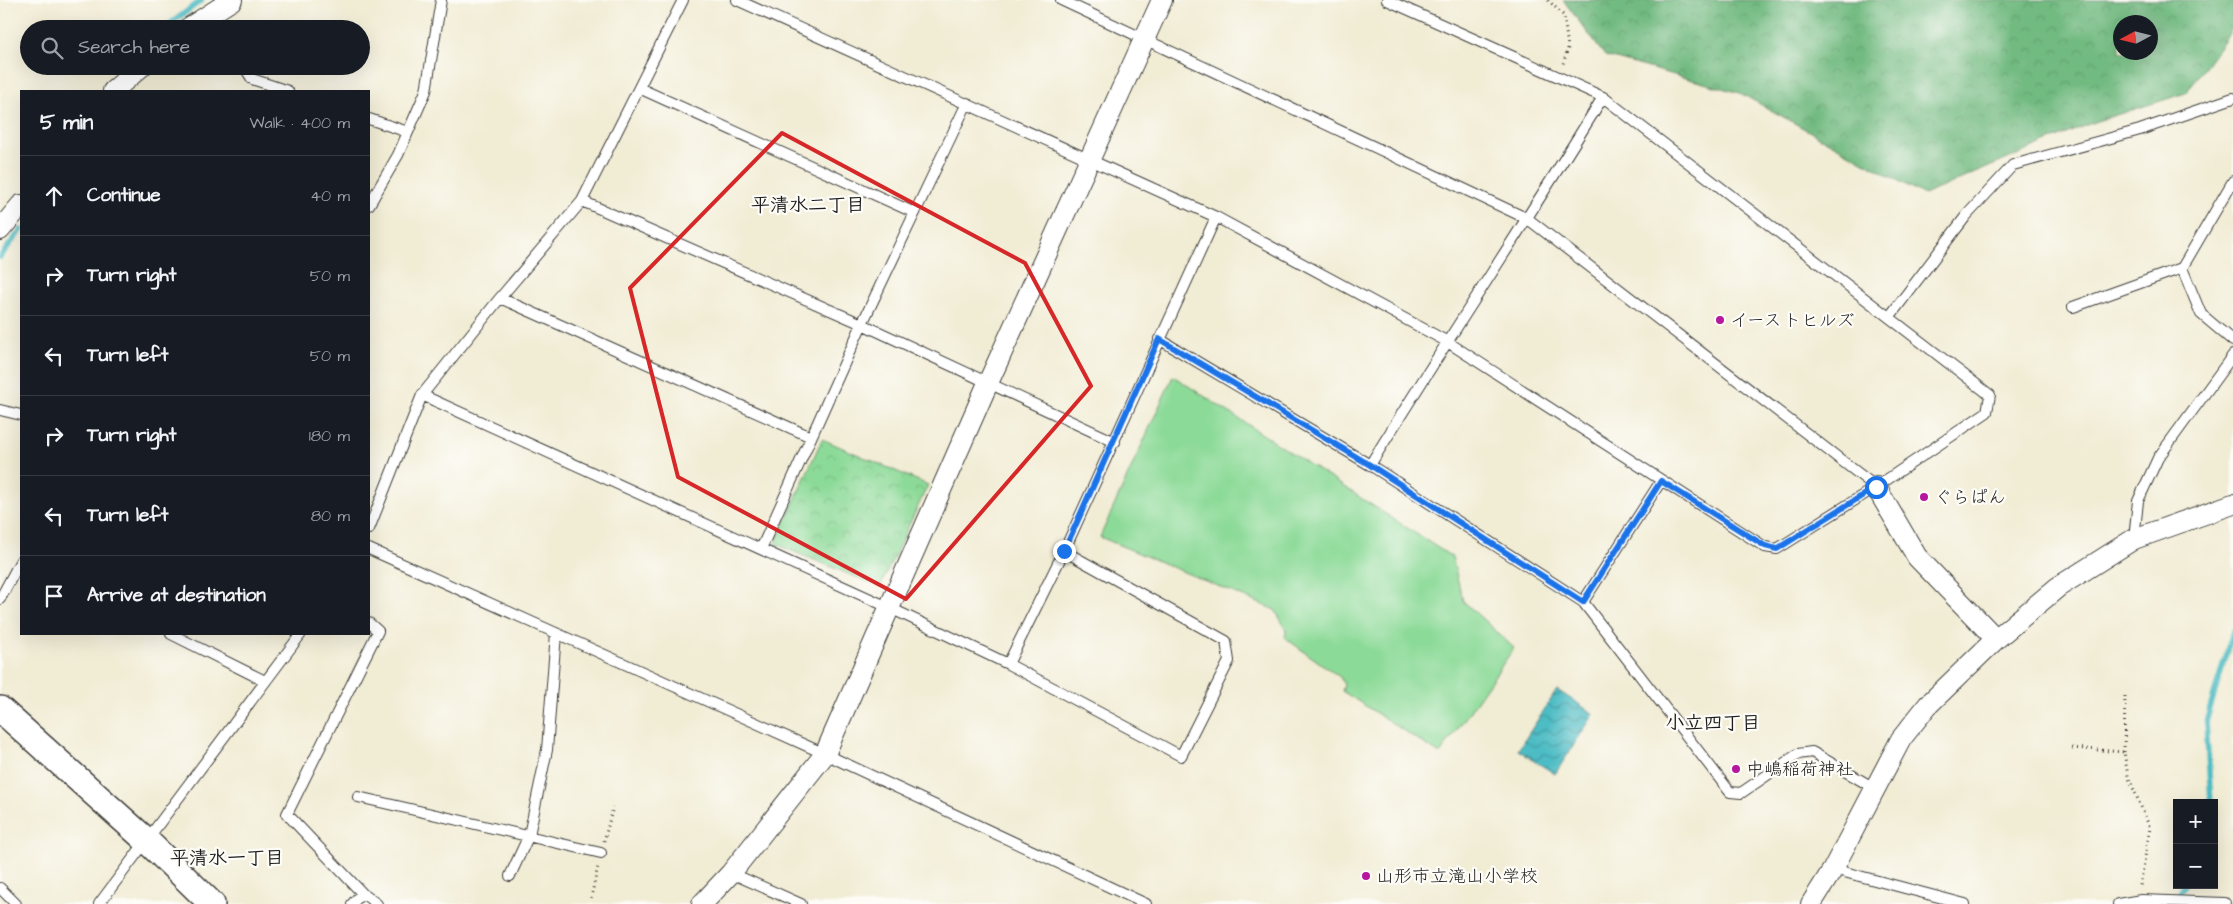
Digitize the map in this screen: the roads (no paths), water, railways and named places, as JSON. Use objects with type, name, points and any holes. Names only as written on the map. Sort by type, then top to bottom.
[{"type":"street","points":[[216,20],[232,0]]},
{"type":"street","points":[[702,904],[731,873],[825,754],[988,383],[1162,0]]},
{"type":"street","points":[[114,90],[132,75]]},
{"type":"street","points":[[0,230],[20,206]]},
{"type":"street","points":[[1876,487],[1917,557],[1996,639]]},
{"type":"street","points":[[1812,904],[1833,869],[1901,739],[1928,705],[1996,639],[2058,586],[2134,538],[2231,504]]},
{"type":"street","points":[[0,709],[147,841],[212,904]]},
{"type":"lane","points":[[370,203],[408,132],[426,91],[441,0]]},
{"type":"lane","points":[[370,526],[422,395],[500,298],[582,201],[683,0]]},
{"type":"lane","points":[[737,0],[1216,217],[1446,341],[1661,481],[1765,546],[1777,549],[1876,487],[1987,412],[1990,396],[1890,316],[1604,97],[1387,0]]},
{"type":"lane","points":[[1061,0],[1528,219],[1876,487]]},
{"type":"lane","points":[[250,75],[252,79],[285,90]]},
{"type":"lane","points":[[639,88],[915,212]]},
{"type":"lane","points":[[1370,465],[1446,341],[1528,219],[1604,97]]},
{"type":"lane","points":[[1890,316],[1966,216],[2013,165],[2140,130],[2233,98]]},
{"type":"lane","points":[[760,549],[862,324],[967,103]]},
{"type":"lane","points":[[370,119],[408,132]]},
{"type":"lane","points":[[2073,307],[2182,268],[2233,181]]},
{"type":"lane","points":[[582,201],[862,324],[1115,442]]},
{"type":"lane","points":[[1008,664],[1115,442],[1159,339],[1216,217]]},
{"type":"lane","points":[[2182,268],[2200,314],[2233,341]]},
{"type":"lane","points":[[500,298],[811,437]]},
{"type":"lane","points":[[1159,339],[1370,465],[1583,602],[1730,792],[1741,793],[1798,754],[1812,752],[1874,788]]},
{"type":"lane","points":[[2134,538],[2138,502],[2158,458],[2233,355]]},
{"type":"lane","points":[[422,395],[888,607],[1008,664],[1181,756],[1229,660],[1226,641],[1064,551]]},
{"type":"lane","points":[[0,410],[20,415]]},
{"type":"lane","points":[[1583,602],[1661,481]]},
{"type":"lane","points":[[370,549],[825,754],[1146,904]]},
{"type":"lane","points":[[0,599],[20,562]]},
{"type":"lane","points":[[370,624],[378,630],[288,814],[362,893],[377,904]]},
{"type":"lane","points":[[510,876],[529,835],[547,750],[556,633]]},
{"type":"lane","points":[[176,635],[191,638],[265,681]]},
{"type":"lane","points":[[99,904],[300,635]]},
{"type":"lane","points":[[358,797],[601,853]]},
{"type":"lane","points":[[1833,869],[1965,904]]},
{"type":"lane","points":[[731,873],[801,904]]},
{"type":"lane","points":[[0,888],[16,904]]},
{"type":"lane","points":[[352,904],[362,893]]},
{"type":"lane","points":[[2118,904],[2138,900],[2225,903]]},
{"type":"water","points":[[1557,690],[1594,714],[1555,774],[1518,750]]},
{"type":"waterway","points":[[175,20],[202,0]]},
{"type":"waterway","points":[[0,257],[20,231]]},
{"type":"waterway","points":[[2211,799],[2206,722],[2233,631]]},
{"type":"waterway","points":[[2175,903],[2182,889]]},
{"type":"place","name":"イーストヒルズ","points":[[1720,320]]},
{"type":"place","name":"ぐらぱん","points":[[1924,497]]},
{"type":"place","name":"中嶋稲荷神社","points":[[1736,769]]},
{"type":"place","name":"山形市立滝山小学校","points":[[1366,876]]},
{"type":"district","name":"平清水二丁目","points":[[808,205]]},
{"type":"district","name":"小立四丁目","points":[[1713,723]]},
{"type":"district","name":"平清水一丁目","points":[[227,858]]}]
